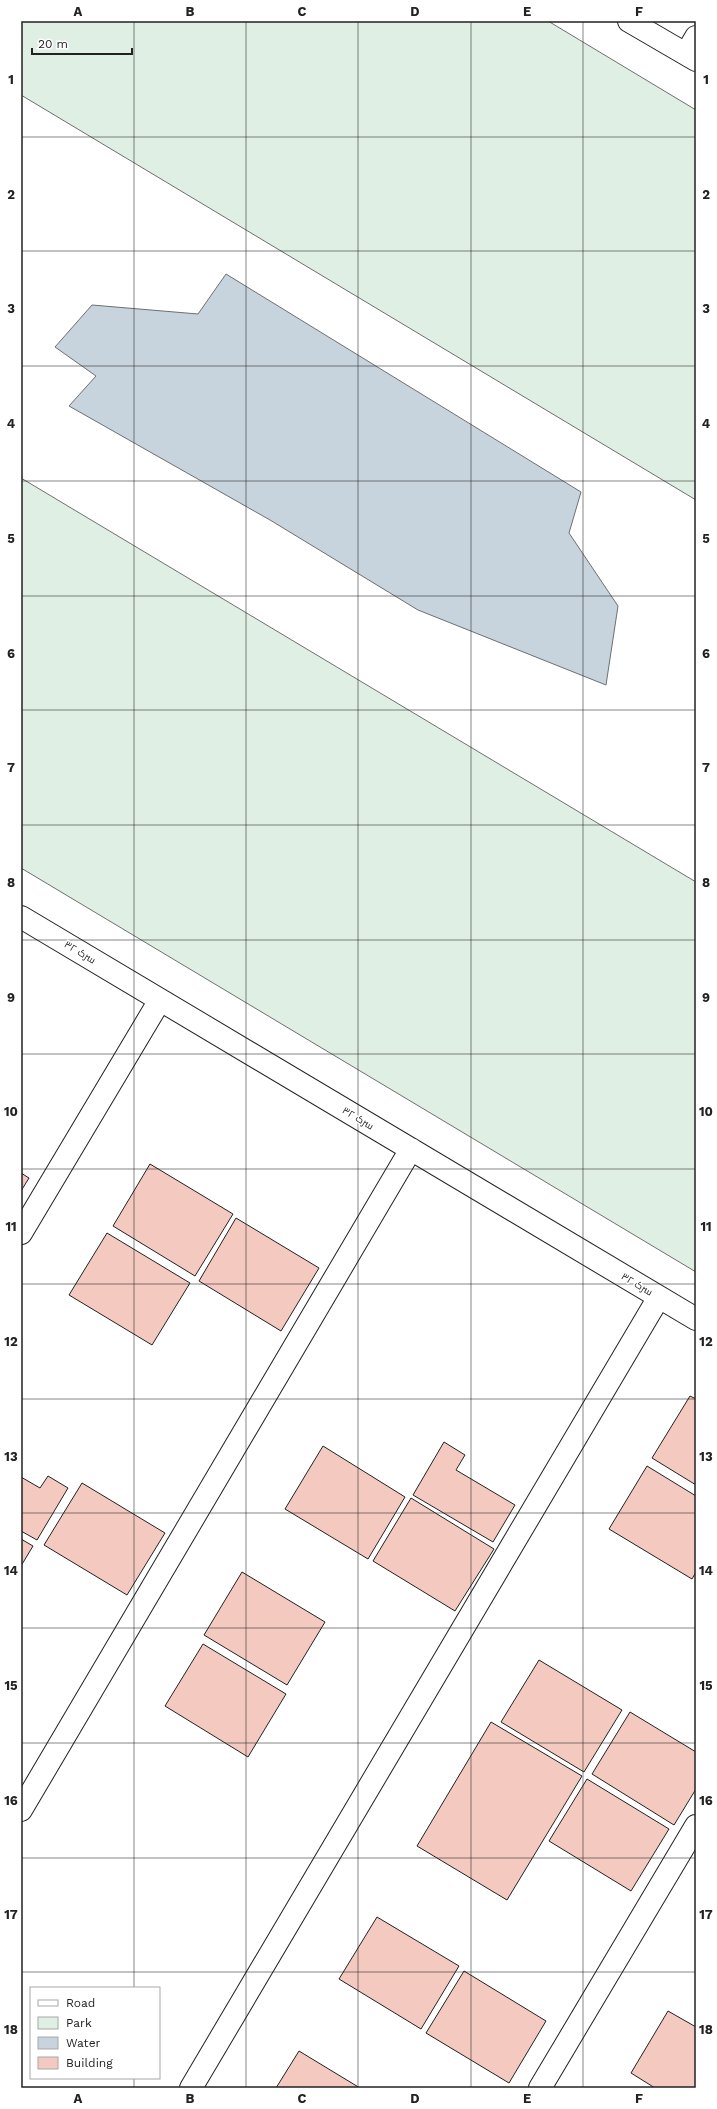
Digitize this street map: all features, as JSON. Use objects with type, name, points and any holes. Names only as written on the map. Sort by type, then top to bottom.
[{"type":"street","points":[[629,21],[693,50]]},
{"type":"street","name":"سرک ۳۲","points":[[21,917],[696,1319]]},
{"type":"street","points":[[21,1233],[160,1000]]},
{"type":"street","points":[[21,1810],[411,1150]]},
{"type":"street","points":[[191,2088],[659,1297]]},
{"type":"street","points":[[540,2088],[696,1826]]},
{"type":"green space","points":[[21,21],[548,21],[696,110],[696,500],[21,95]]},
{"type":"green space","points":[[21,478],[696,882],[696,1272],[21,868]]},
{"type":"water","points":[[226,274],[581,492],[569,533],[618,606],[606,685],[418,610],[270,520],[69,406],[96,376],[55,347],[92,305],[198,314]]},
{"type":"building","points":[[150,1164],[233,1214],[195,1276],[113,1226]]},
{"type":"building","points":[[21,1173],[29,1178],[21,1191]]},
{"type":"building","points":[[236,1218],[319,1268],[281,1331],[199,1281]]},
{"type":"building","points":[[107,1233],[190,1283],[152,1345],[69,1295]]},
{"type":"building","points":[[690,1396],[696,1399],[696,1485],[652,1458]]},
{"type":"building","points":[[444,1442],[465,1455],[456,1470],[515,1505],[493,1542],[413,1495]]},
{"type":"building","points":[[323,1446],[405,1497],[368,1559],[285,1509]]},
{"type":"building","points":[[647,1466],[696,1496],[696,1572],[692,1579],[609,1529]]},
{"type":"building","points":[[48,1476],[68,1488],[37,1540],[21,1531],[21,1477],[40,1488]]},
{"type":"building","points":[[82,1483],[165,1533],[127,1595],[44,1545]]},
{"type":"building","points":[[411,1498],[494,1549],[455,1611],[373,1561]]},
{"type":"building","points":[[21,1539],[33,1546],[21,1566]]},
{"type":"building","points":[[242,1572],[325,1622],[287,1685],[204,1635]]},
{"type":"building","points":[[203,1644],[286,1694],[248,1757],[165,1706]]},
{"type":"building","points":[[539,1660],[622,1710],[584,1772],[501,1722]]},
{"type":"building","points":[[630,1712],[696,1752],[696,1789],[674,1825],[592,1774]]},
{"type":"building","points":[[491,1722],[582,1776],[507,1900],[417,1846]]},
{"type":"building","points":[[587,1779],[669,1829],[631,1891],[549,1841]]},
{"type":"building","points":[[377,1917],[459,1966],[421,2029],[339,1979]]},
{"type":"building","points":[[464,1971],[546,2021],[509,2083],[426,2033]]},
{"type":"building","points":[[668,2011],[696,2027],[696,2088],[655,2088],[631,2073]]},
{"type":"building","points":[[299,2051],[360,2088],[276,2088]]}]
